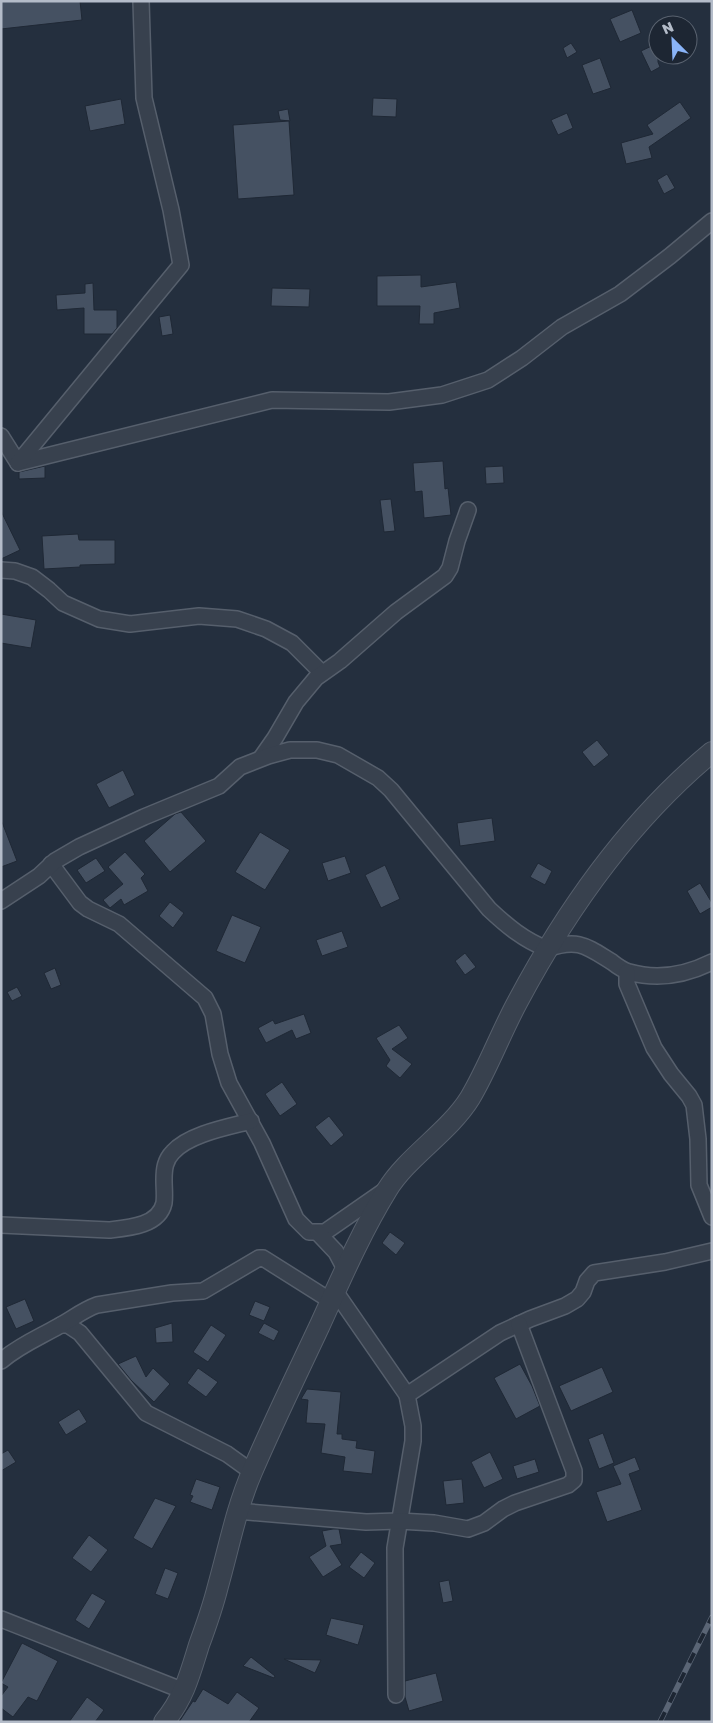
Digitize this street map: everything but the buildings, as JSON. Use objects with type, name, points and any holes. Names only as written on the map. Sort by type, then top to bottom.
[{"type":"street","points":[[18,463],[181,266],[171,210],[144,98],[141,1]]},
{"type":"street","points":[[18,463],[272,400],[389,402],[442,395],[488,380],[522,358],[562,327],[620,294],[670,256],[712,220]]},
{"type":"street","points":[[1,436],[18,463]]},
{"type":"street","points":[[262,758],[296,702],[322,673],[340,661],[396,612],[445,576],[450,568],[468,510]]},
{"type":"street","points":[[1,570],[15,571],[32,577],[63,603],[98,619],[130,624],[156,623],[199,616],[237,619],[266,628],[292,643],[322,673]]},
{"type":"street","points":[[1,901],[15,894],[39,876],[51,864],[79,847],[218,786],[240,767],[290,750],[317,750],[338,756],[378,778],[391,790],[494,913],[530,942],[548,949],[564,943],[577,944],[592,950],[627,972],[667,976],[695,971],[712,962]]},
{"type":"street","points":[[164,1722],[176,1708],[184,1691],[218,1588],[237,1512],[252,1472],[344,1269],[388,1188],[469,1099],[518,1002],[548,949],[612,855],[663,796],[683,776],[712,752]]},
{"type":"street","points":[[51,864],[80,903],[88,910],[119,924],[205,998],[212,1014],[224,1072],[251,1121],[296,1219],[308,1232],[326,1232],[388,1188]]},
{"type":"street","points":[[627,972],[627,984],[654,1048],[667,1069],[689,1096],[694,1106],[698,1139],[699,1185],[712,1218]]},
{"type":"street","points":[[1,1226],[109,1230],[147,1222],[157,1216],[162,1210],[164,1202],[164,1167],[178,1146],[197,1137],[251,1121]]},
{"type":"street","points":[[318,1233],[336,1252],[344,1269]]},
{"type":"street","points":[[407,1395],[500,1333],[530,1318],[565,1306],[577,1299],[594,1273],[665,1262],[712,1251]]},
{"type":"street","points":[[1,1361],[18,1347],[61,1325],[88,1308],[172,1293],[207,1290],[259,1258],[263,1258],[333,1296],[407,1395],[413,1426],[413,1441],[395,1548],[396,1695]]},
{"type":"street","points":[[237,1512],[366,1522],[434,1523],[468,1529],[484,1523],[503,1509],[568,1485],[574,1480],[574,1471],[519,1324]]},
{"type":"street","points":[[61,1325],[68,1325],[80,1333],[146,1413],[227,1454],[252,1472]]},
{"type":"street","points":[[1,1620],[184,1691]]},
{"type":"railway","points":[[660,1722],[712,1617]]}]
